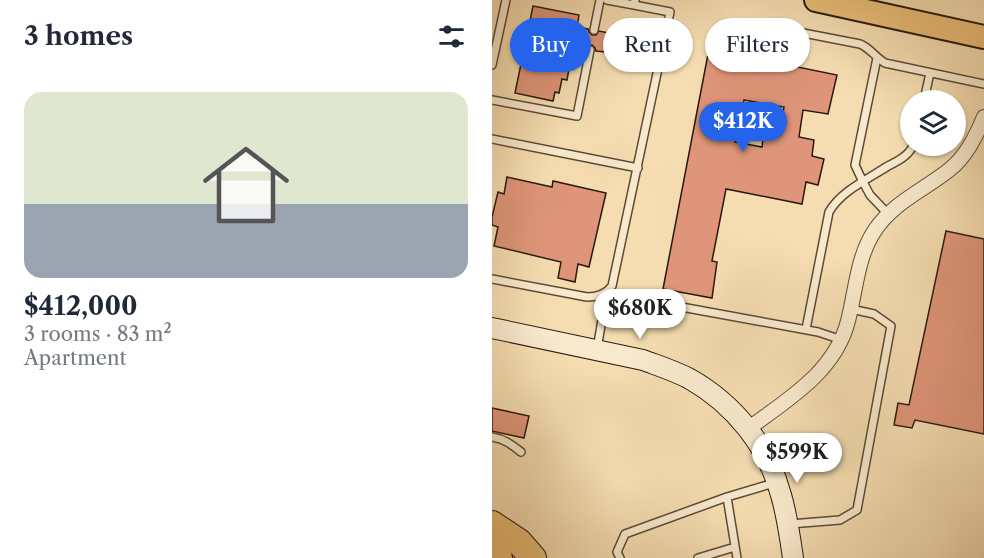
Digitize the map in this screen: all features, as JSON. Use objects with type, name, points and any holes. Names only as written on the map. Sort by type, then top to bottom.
[{"type":"highway","points":[[492,524],[519,542],[533,558]]},
{"type":"highway","points":[[492,552],[499,558]]},
{"type":"main road","points":[[816,0],[984,37]]},
{"type":"main road","points":[[492,328],[643,360],[690,380],[711,393],[748,429],[763,451],[781,495],[793,558]]},
{"type":"street","points":[[748,429],[814,379],[833,357],[842,340],[860,262],[875,230],[888,214],[951,169],[966,152],[984,117]]},
{"type":"lane","points":[[492,65],[506,0]]},
{"type":"lane","points":[[594,30],[600,0]]},
{"type":"lane","points":[[492,279],[587,297],[601,295],[610,290],[615,279],[670,12],[635,2],[607,0]]},
{"type":"lane","points":[[810,34],[860,44],[867,47],[885,63],[984,84]]},
{"type":"lane","points":[[877,58],[855,165],[870,195],[888,214]]},
{"type":"lane","points":[[492,100],[577,116],[586,72]]},
{"type":"lane","points":[[926,90],[930,73]]},
{"type":"lane","points":[[492,139],[638,168]]},
{"type":"lane","points":[[806,329],[829,212],[833,204],[863,182],[906,156]]},
{"type":"lane","points":[[596,350],[604,308],[601,295]]},
{"type":"lane","points":[[665,304],[806,329],[842,340]]},
{"type":"lane","points":[[788,524],[840,520],[857,510],[891,327],[874,314],[850,309]]},
{"type":"lane","points":[[492,437],[510,442],[521,452]]},
{"type":"lane","points":[[620,558],[617,552],[625,534],[727,497],[777,482]]},
{"type":"lane","points":[[727,497],[737,558]]},
{"type":"lane","points":[[698,558],[735,546]]},
{"type":"building","points":[[533,6],[579,15],[578,18],[531,18]]},
{"type":"building","points":[[599,31],[603,32],[603,52],[596,51],[592,45],[591,34],[596,35]]},
{"type":"building","points":[[705,70],[705,72],[810,72],[810,70],[837,75],[828,114],[803,110],[799,137],[814,140],[812,156],[824,159],[818,185],[806,182],[802,204],[726,189],[712,261],[717,262],[712,298],[663,289]],"holes":[[[744,100],[784,107],[779,133],[764,130],[762,147],[735,142]]]},
{"type":"building","points":[[519,72],[568,72],[567,80],[562,79],[559,93],[555,92],[553,101],[515,93]]},
{"type":"building","points":[[507,177],[552,187],[553,181],[606,193],[589,267],[578,264],[575,282],[558,278],[561,262],[494,246],[498,227],[492,225],[492,217],[498,192],[504,194]]},
{"type":"building","points":[[946,231],[984,239],[984,434],[915,420],[912,428],[894,425],[898,403],[909,405]]},
{"type":"building","points":[[492,408],[529,416],[524,438],[492,431]]}]
